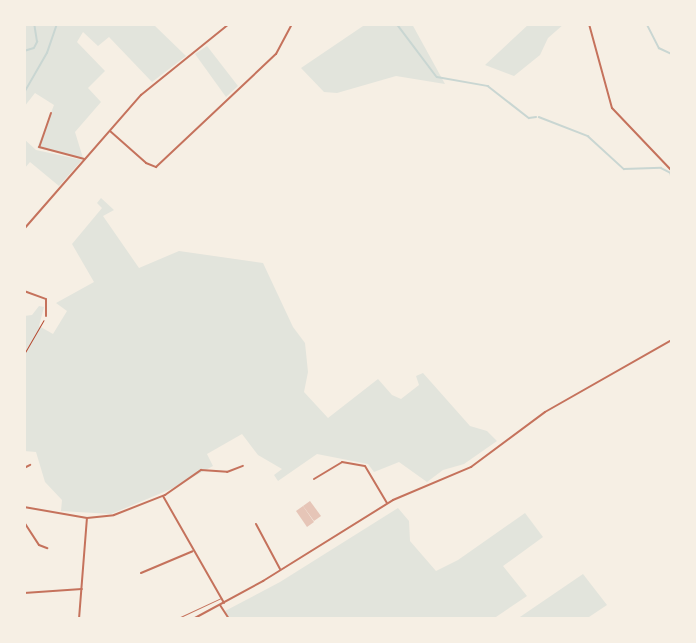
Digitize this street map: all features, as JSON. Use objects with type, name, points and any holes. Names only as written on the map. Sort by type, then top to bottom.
[{"type":"street","points":[[24,229],[141,94],[229,24]]},
{"type":"street","points":[[110,131],[141,159],[156,167],[276,54],[292,24]]},
{"type":"street","points":[[595,24],[589,26],[612,108],[672,171]]},
{"type":"street","points":[[51,113],[39,147],[85,159]]},
{"type":"street","points":[[24,291],[45,299],[46,316]]},
{"type":"street","points":[[193,619],[281,570],[387,503],[471,467],[545,412],[672,340]]},
{"type":"street","points":[[314,480],[342,462],[366,466],[387,503]]},
{"type":"street","points":[[24,468],[30,465]]},
{"type":"street","points":[[24,507],[87,518],[114,515],[163,496],[201,470],[227,472],[243,466]]},
{"type":"street","points":[[163,496],[224,603]]},
{"type":"street","points":[[79,619],[87,518]]},
{"type":"street","points":[[24,522],[39,545],[47,548]]},
{"type":"street","points":[[256,524],[281,570]]},
{"type":"street","points":[[141,573],[193,551]]},
{"type":"street","points":[[24,592],[82,589]]},
{"type":"street","points":[[220,605],[229,619]]},
{"type":"lane","points":[[176,619],[221,598]]},
{"type":"path","points":[[24,354],[46,316]]},
{"type":"shaded area","points":[[24,24],[153,24],[186,56],[152,82],[109,37],[98,46],[83,32],[77,42],[105,71],[88,88],[101,102],[75,132],[83,158],[37,148],[54,105],[35,93],[24,107]]},
{"type":"shaded area","points":[[366,24],[412,24],[445,84],[396,76],[337,93],[324,92],[301,68]]},
{"type":"shaded area","points":[[529,24],[564,24],[548,38],[540,55],[514,76],[485,65]]},
{"type":"shaded area","points":[[207,46],[238,86],[226,97],[195,54]]},
{"type":"shaded area","points":[[24,139],[36,150],[82,160],[59,186],[30,162],[24,169]]},
{"type":"shaded area","points":[[101,198],[114,210],[103,216],[139,268],[179,251],[263,263],[293,327],[305,343],[308,372],[304,392],[328,418],[378,379],[392,395],[401,399],[419,385],[416,376],[423,373],[470,426],[487,431],[497,441],[464,464],[443,470],[427,482],[399,462],[374,472],[368,464],[317,454],[278,481],[274,475],[282,469],[258,455],[242,434],[207,454],[213,466],[171,489],[111,514],[61,511],[62,500],[45,482],[36,452],[24,451],[24,316],[32,315],[39,306],[44,307],[39,326],[53,334],[67,311],[56,303],[94,282],[72,244],[102,208],[97,203]]},
{"type":"shaded area","points":[[398,508],[409,521],[410,541],[436,571],[458,560],[525,513],[543,537],[503,566],[527,596],[493,619],[229,619],[225,611],[280,582]]},
{"type":"shaded area","points":[[583,574],[607,605],[586,619],[517,619]]},
{"type":"building","points":[[310,501],[321,516],[314,521],[303,506]]},
{"type":"building","points":[[303,506],[314,522],[307,527],[296,511]]},
{"type":"waterway","points":[[24,51],[34,48],[37,42],[34,24]]},
{"type":"waterway","points":[[24,93],[47,53],[57,24]]},
{"type":"waterway","points":[[397,24],[437,77],[488,86],[529,118],[536,117]]},
{"type":"waterway","points":[[647,24],[659,48],[672,54]]},
{"type":"waterway","points":[[539,117],[588,136],[624,169],[661,168],[671,173],[672,180]]}]
